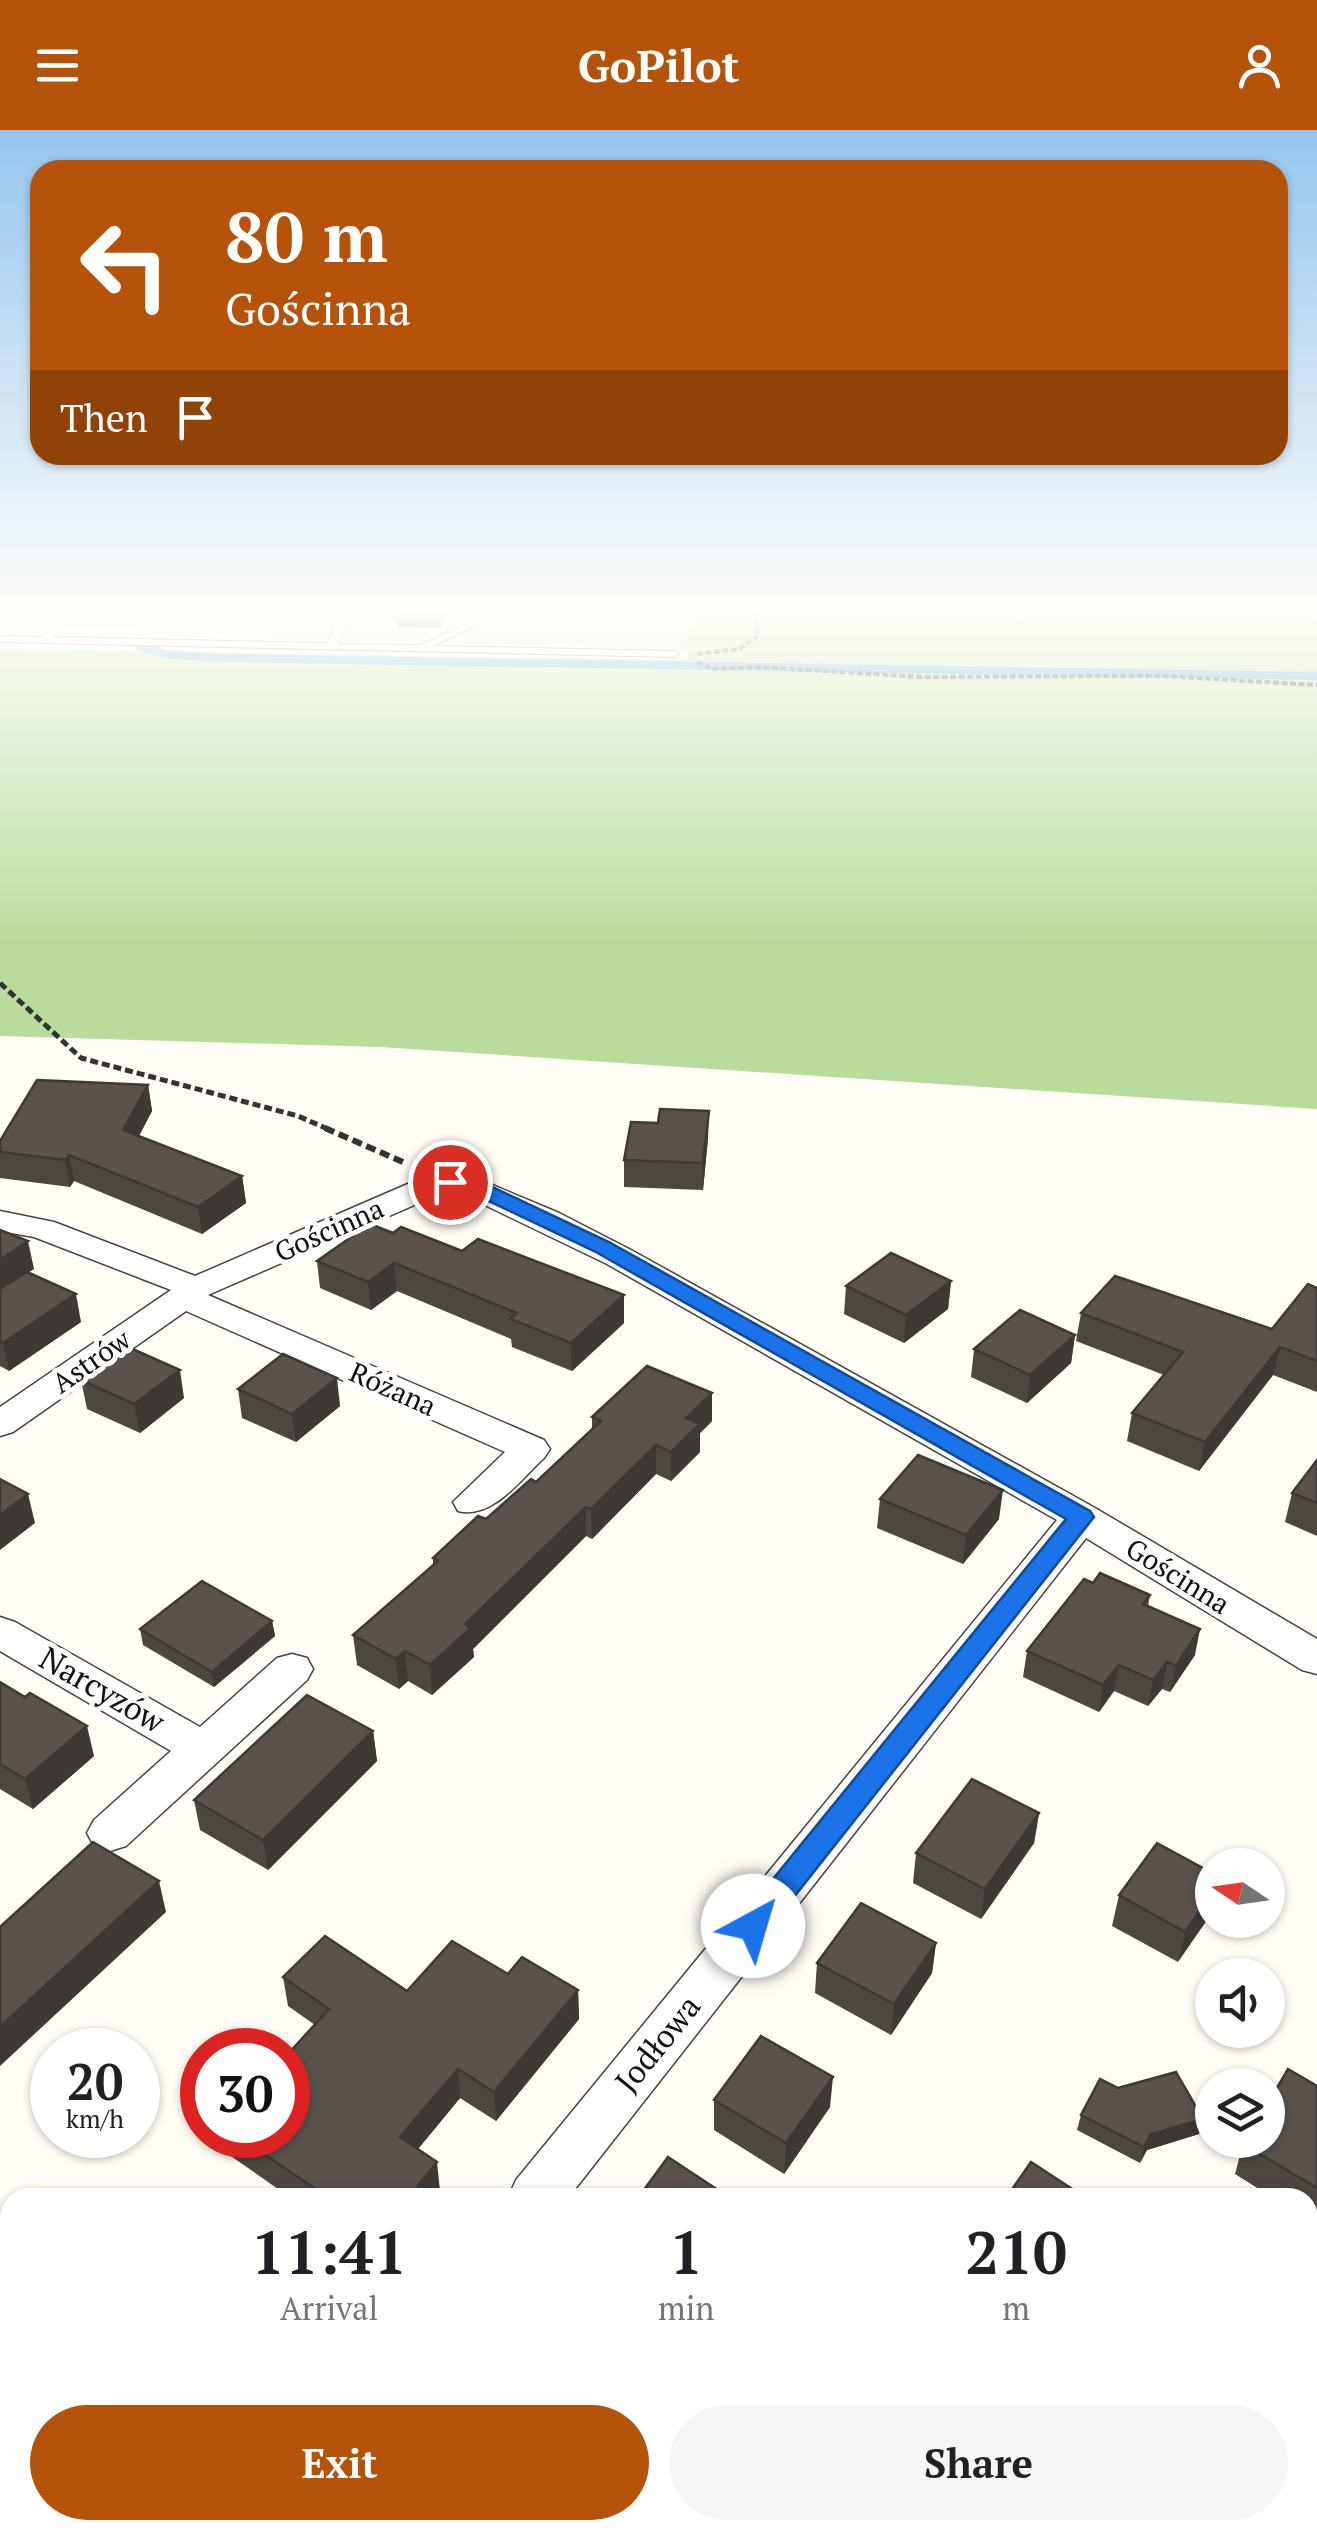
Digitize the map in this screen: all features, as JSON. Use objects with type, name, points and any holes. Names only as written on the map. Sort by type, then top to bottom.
[{"type":"street","name":"Gościnna","points":[[189,1293],[428,1187],[450,1182],[479,1188],[595,1244],[1081,1517],[1317,1659]]},
{"type":"street","name":"Różana","points":[[0,1221],[42,1229],[531,1448],[472,1502]]},
{"type":"street","name":"Astrów","points":[[0,1424],[189,1293]]},
{"type":"street","name":"Jodłowa","points":[[543,2188],[1081,1517]]},
{"type":"street","name":"Narcyzów","points":[[0,1632],[203,1749]]},
{"type":"street","name":"Narcyzów","points":[[110,1833],[292,1669]]},
{"type":"path","points":[[0,984],[81,1058],[298,1116],[450,1182]]},
{"type":"green space","points":[[0,721],[1317,721],[1317,1109],[380,1047],[0,1036]]},
{"type":"building","points":[[37,1080],[148,1085],[123,1130],[242,1176],[198,1207],[69,1155],[65,1160],[0,1152],[0,1141]]},
{"type":"building","points":[[660,1109],[709,1111],[703,1163],[624,1160],[631,1122],[658,1123]]},
{"type":"building","points":[[370,1224],[393,1233],[401,1227],[462,1251],[478,1239],[624,1295],[571,1343],[510,1319],[517,1313],[394,1263],[368,1282],[317,1261]]},
{"type":"building","points":[[0,1230],[28,1241],[0,1260]]},
{"type":"building","points":[[891,1253],[951,1281],[906,1315],[846,1286]]},
{"type":"building","points":[[27,1272],[76,1294],[3,1343],[0,1289]]},
{"type":"building","points":[[1115,1276],[1272,1329],[1308,1284],[1317,1288],[1317,1361],[1280,1347],[1205,1442],[1132,1413],[1183,1352],[1081,1313]]},
{"type":"building","points":[[1020,1310],[1075,1335],[1030,1375],[974,1349]]},
{"type":"building","points":[[128,1347],[180,1370],[134,1404],[81,1380]]},
{"type":"building","points":[[283,1354],[337,1378],[292,1414],[238,1389]]},
{"type":"building","points":[[647,1366],[712,1393],[686,1418],[700,1424],[671,1452],[656,1445],[465,1624],[471,1628],[430,1665],[405,1651],[396,1659],[353,1635],[438,1561],[433,1558],[478,1516],[486,1519],[531,1479],[536,1482],[601,1421],[592,1417]]},
{"type":"building","points":[[918,1455],[1003,1490],[966,1535],[880,1499]]},
{"type":"building","points":[[1317,1460],[1317,1503],[1292,1493]]},
{"type":"building","points":[[0,1479],[28,1494],[0,1515]]},
{"type":"building","points":[[1100,1573],[1150,1595],[1143,1604],[1200,1629],[1176,1666],[1167,1662],[1153,1680],[1119,1665],[1103,1685],[1027,1651],[1084,1579],[1093,1583]]},
{"type":"building","points":[[202,1581],[272,1621],[212,1672],[140,1629]]},
{"type":"building","points":[[0,1682],[25,1697],[30,1693],[87,1726],[25,1779],[0,1764]]},
{"type":"building","points":[[307,1695],[373,1731],[263,1840],[194,1800]]},
{"type":"building","points":[[972,1779],[1039,1813],[985,1889],[916,1853]]},
{"type":"building","points":[[93,1842],[159,1881],[0,2027],[0,1927]]},
{"type":"building","points":[[1157,1843],[1195,1864],[1195,1918],[1185,1932],[1119,1895]]},
{"type":"building","points":[[861,1903],[936,1943],[894,2004],[817,1963]]},
{"type":"building","points":[[325,1936],[407,1991],[452,1941],[508,1974],[522,1957],[578,1990],[494,2092],[458,2069],[400,2137],[437,2162],[416,2188],[314,2188],[270,2158],[310,2158],[310,2030],[329,2009],[283,1977]]},
{"type":"building","points":[[761,2036],[833,2077],[786,2143],[714,2100]]},
{"type":"building","points":[[1288,2069],[1317,2086],[1317,2188],[1267,2158],[1285,2158]]},
{"type":"building","points":[[1176,2072],[1195,2105],[1195,2121],[1151,2134],[1144,2147],[1081,2115],[1100,2079],[1118,2088]]},
{"type":"building","points":[[668,2157],[715,2188],[645,2188]]},
{"type":"building","points":[[1031,2162],[1071,2188],[1013,2188]]},
{"type":"route","points":[[450,1182],[479,1188],[601,1247],[1081,1517],[753,1926]]}]
